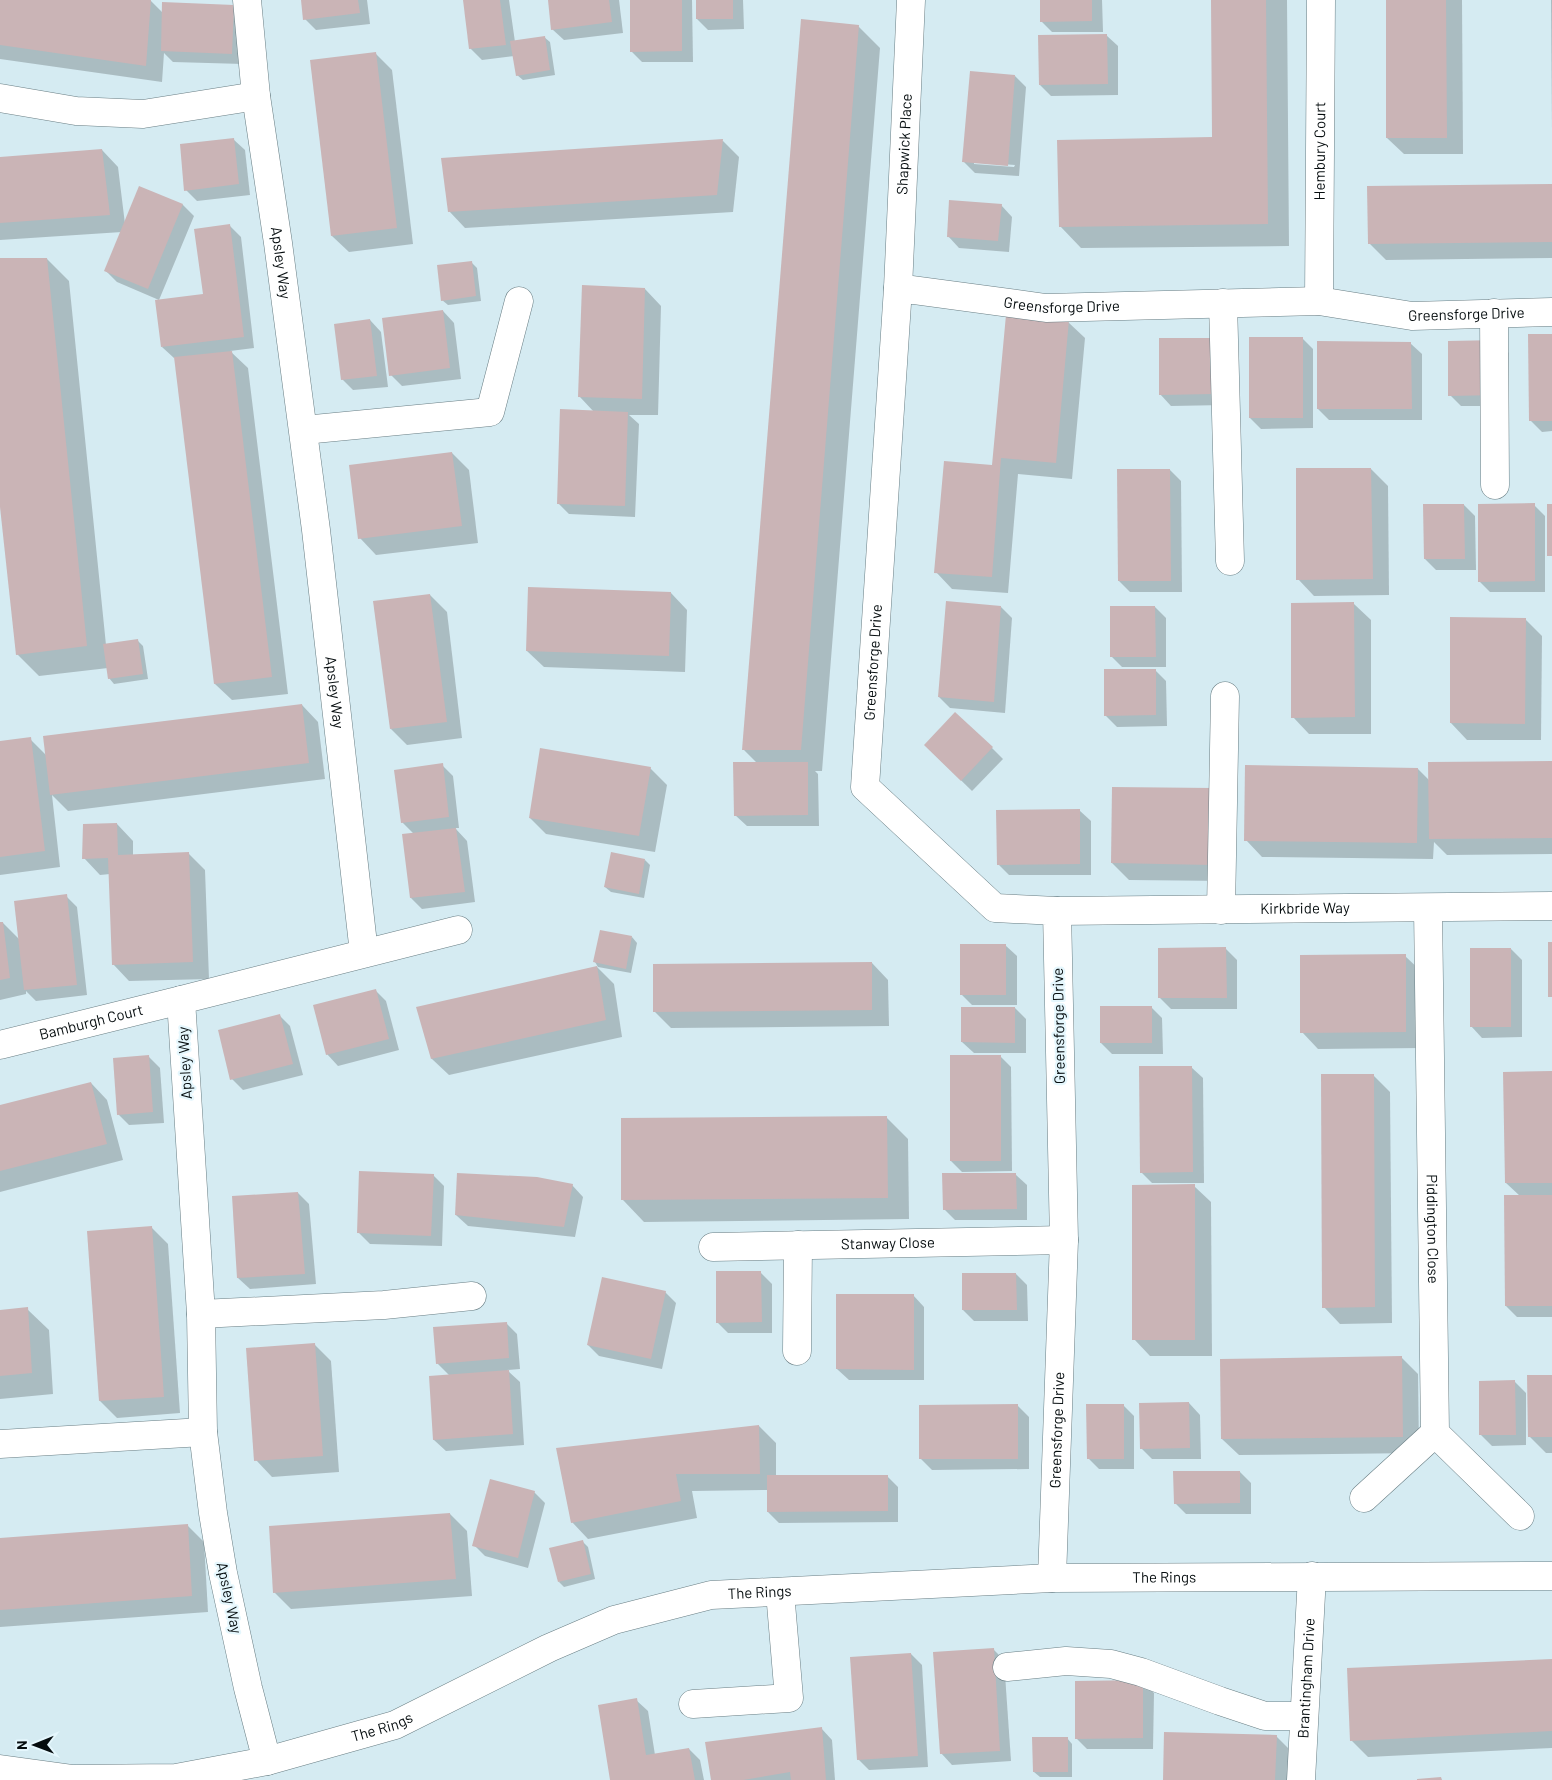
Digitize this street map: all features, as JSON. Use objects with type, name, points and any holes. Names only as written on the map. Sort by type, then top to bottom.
[{"type":"street","name":"Apsley Way","points":[[247,0],[256,96],[304,430],[364,953]]},
{"type":"street","name":"Shapwick Place","points":[[898,288],[911,0]]},
{"type":"street","name":"Hembury Court","points":[[1319,301],[1321,0]]},
{"type":"street","points":[[0,98],[76,111],[143,114],[256,96]]},
{"type":"street","name":"Greensforge Drive","points":[[1052,1578],[1064,1240],[1056,911],[995,908],[864,787],[898,288],[1046,308],[1319,301],[1412,316],[1552,312]]},
{"type":"street","points":[[304,430],[490,412],[519,301]]},
{"type":"street","points":[[1223,304],[1230,560]]},
{"type":"street","points":[[1494,313],[1495,485]]},
{"type":"street","points":[[1221,910],[1225,696]]},
{"type":"street","name":"Kirkbride Way","points":[[1056,911],[1552,906]]},
{"type":"street","name":"Piddington Close","points":[[1428,908],[1435,1433]]},
{"type":"street","points":[[181,1000],[458,930]]},
{"type":"street","name":"Apsley Way","points":[[181,1000],[201,1314],[203,1432],[223,1574],[248,1688],[267,1761]]},
{"type":"street","name":"Bamburgh Court","points":[[0,1045],[181,1000]]},
{"type":"street","name":"Stanway Close","points":[[713,1247],[1064,1240]]},
{"type":"street","points":[[797,1351],[798,1245]]},
{"type":"street","points":[[201,1314],[384,1305],[472,1296]]},
{"type":"street","points":[[0,1444],[203,1432]]},
{"type":"street","points":[[1364,1498],[1435,1433],[1520,1516]]},
{"type":"street","name":"Brantingham Drive","points":[[1301,1780],[1312,1576]]},
{"type":"street","name":"The Rings","points":[[0,1769],[73,1779],[176,1778],[267,1761],[395,1725],[549,1648],[614,1620],[711,1596],[1052,1578],[1552,1576]]},
{"type":"street","points":[[693,1704],[789,1698],[780,1592]]},
{"type":"street","points":[[1007,1667],[1066,1661],[1112,1664],[1142,1672],[1265,1716],[1304,1716]]},
{"type":"building","points":[[0,0],[151,0],[146,66],[0,45]]},
{"type":"building","points":[[301,0],[358,0],[360,13],[303,20]]},
{"type":"building","points":[[463,0],[500,0],[506,45],[469,49]]},
{"type":"building","points":[[548,0],[609,0],[612,22],[551,30]]},
{"type":"building","points":[[630,0],[682,0],[682,51],[630,52]]},
{"type":"building","points":[[696,0],[733,0],[733,19],[696,19]]},
{"type":"building","points":[[1040,0],[1092,0],[1092,21],[1040,22]]},
{"type":"building","points":[[1211,0],[1266,0],[1268,224],[1059,227],[1057,140],[1212,137]]},
{"type":"building","points":[[1386,0],[1446,0],[1447,138],[1386,138]]},
{"type":"building","points":[[162,2],[234,5],[232,54],[161,51]]},
{"type":"building","points":[[801,19],[859,25],[801,750],[742,750]]},
{"type":"building","points":[[1107,34],[1108,84],[1039,85],[1038,35]]},
{"type":"building","points":[[545,36],[550,70],[516,76],[510,41]]},
{"type":"building","points":[[376,52],[397,228],[331,236],[310,60]]},
{"type":"building","points":[[970,71],[1015,75],[1008,166],[962,162]]},
{"type":"building","points":[[234,138],[239,184],[184,191],[180,144]]},
{"type":"building","points":[[723,139],[717,195],[448,212],[441,158]]},
{"type":"building","points":[[102,149],[110,215],[0,223],[0,157]]},
{"type":"building","points":[[1552,184],[1552,242],[1368,244],[1367,186]]},
{"type":"building","points":[[139,186],[183,204],[148,289],[104,271]]},
{"type":"building","points":[[949,200],[1002,204],[998,241],[947,237]]},
{"type":"building","points":[[230,224],[244,337],[161,347],[155,300],[203,294],[194,229]]},
{"type":"building","points":[[0,258],[47,258],[87,646],[16,655],[0,507]]},
{"type":"building","points":[[472,261],[476,296],[441,301],[437,265]]},
{"type":"building","points":[[582,285],[645,288],[642,399],[578,397]]},
{"type":"building","points":[[443,310],[450,368],[389,376],[382,318]]},
{"type":"building","points":[[1006,315],[1069,320],[1056,463],[1001,458],[992,577],[934,573],[944,461],[992,465]]},
{"type":"building","points":[[370,319],[377,376],[341,380],[334,324]]},
{"type":"building","points":[[1528,334],[1552,334],[1552,421],[1529,421]]},
{"type":"building","points":[[1249,337],[1303,337],[1303,418],[1249,418]]},
{"type":"building","points":[[1159,338],[1213,338],[1214,394],[1159,395]]},
{"type":"building","points":[[1498,340],[1499,395],[1448,396],[1448,341]]},
{"type":"building","points":[[1317,341],[1411,342],[1412,409],[1317,409]]},
{"type":"building","points":[[232,351],[272,677],[214,684],[174,357]]},
{"type":"building","points":[[560,409],[628,412],[625,506],[557,504]]},
{"type":"building","points":[[452,452],[462,526],[358,539],[349,465]]},
{"type":"building","points":[[1296,468],[1371,468],[1373,579],[1296,580]]},
{"type":"building","points":[[1117,469],[1170,469],[1171,581],[1118,581]]},
{"type":"building","points":[[1535,503],[1535,581],[1478,582],[1478,504]]},
{"type":"building","points":[[1423,504],[1464,504],[1465,559],[1424,559]]},
{"type":"building","points":[[1547,504],[1552,504],[1552,556],[1547,556]]},
{"type":"building","points":[[528,587],[671,592],[669,656],[526,651]]},
{"type":"building","points":[[430,594],[447,722],[390,729],[373,601]]},
{"type":"building","points":[[946,601],[1001,606],[994,702],[938,697]]},
{"type":"building","points":[[1354,602],[1355,717],[1291,718],[1291,603]]},
{"type":"building","points":[[1110,606],[1155,606],[1156,657],[1110,657]]},
{"type":"building","points":[[1450,617],[1526,618],[1525,724],[1450,723]]},
{"type":"building","points":[[138,639],[143,674],[108,679],[103,644]]},
{"type":"building","points":[[1104,669],[1156,669],[1156,715],[1104,716]]},
{"type":"building","points":[[302,704],[309,763],[50,795],[43,736]]},
{"type":"building","points":[[955,712],[993,747],[961,781],[924,745]]},
{"type":"building","points":[[31,737],[45,851],[0,857],[0,741]]},
{"type":"building","points":[[540,748],[651,767],[639,836],[529,818]]},
{"type":"building","points":[[1552,761],[1552,838],[1429,839],[1428,762]]},
{"type":"building","points":[[733,762],[808,762],[808,815],[734,816]]},
{"type":"building","points":[[443,763],[449,817],[401,823],[394,770]]},
{"type":"building","points":[[1245,765],[1418,768],[1417,843],[1244,841]]},
{"type":"building","points":[[1112,787],[1213,788],[1212,865],[1111,863]]},
{"type":"building","points":[[1080,809],[1080,864],[997,865],[996,810]]},
{"type":"building","points":[[117,823],[118,855],[189,852],[193,962],[112,965],[108,858],[82,859],[83,824]]},
{"type":"building","points":[[456,828],[465,892],[410,898],[402,834]]},
{"type":"building","points":[[611,852],[645,859],[639,894],[604,887]]},
{"type":"building","points":[[67,894],[77,985],[24,990],[14,901]]},
{"type":"building","points":[[0,922],[3,922],[10,978],[0,980]]},
{"type":"building","points":[[600,930],[632,936],[626,969],[593,962]]},
{"type":"building","points":[[1548,942],[1552,942],[1552,997],[1548,997]]},
{"type":"building","points":[[960,944],[1006,944],[1006,995],[960,995]]},
{"type":"building","points":[[1226,947],[1227,998],[1158,998],[1158,948]]},
{"type":"building","points":[[1470,948],[1511,948],[1511,1027],[1470,1027]]},
{"type":"building","points":[[1406,954],[1406,1032],[1300,1033],[1300,955]]},
{"type":"building","points":[[872,962],[872,1010],[653,1012],[653,964]]},
{"type":"building","points":[[597,966],[606,1020],[431,1059],[416,1007]]},
{"type":"building","points":[[376,989],[389,1039],[326,1055],[313,1005]]},
{"type":"building","points":[[1100,1006],[1152,1006],[1152,1043],[1100,1043]]},
{"type":"building","points":[[961,1007],[1015,1007],[1015,1043],[961,1042]]},
{"type":"building","points":[[280,1014],[293,1064],[230,1080],[218,1030]]},
{"type":"building","points":[[149,1055],[153,1112],[117,1115],[113,1058]]},
{"type":"building","points":[[950,1055],[1001,1055],[1001,1161],[950,1161]]},
{"type":"building","points":[[1139,1066],[1192,1066],[1193,1172],[1140,1173]]},
{"type":"building","points":[[1552,1071],[1552,1183],[1505,1183],[1503,1072]]},
{"type":"building","points":[[1321,1074],[1374,1074],[1375,1307],[1322,1308]]},
{"type":"building","points":[[91,1082],[107,1144],[0,1171],[0,1105]]},
{"type":"building","points":[[887,1116],[888,1198],[621,1200],[621,1118]]},
{"type":"building","points":[[359,1171],[434,1174],[431,1236],[357,1233]]},
{"type":"building","points":[[457,1173],[537,1177],[573,1184],[564,1227],[455,1215]]},
{"type":"building","points":[[942,1173],[1016,1173],[1017,1209],[943,1210]]},
{"type":"building","points":[[1195,1184],[1195,1340],[1132,1340],[1132,1185]]},
{"type":"building","points":[[298,1192],[305,1274],[237,1278],[232,1196]]},
{"type":"building","points":[[1504,1195],[1552,1195],[1552,1306],[1505,1306]]},
{"type":"building","points":[[152,1226],[164,1397],[99,1401],[87,1231]]},
{"type":"building","points":[[716,1271],[761,1271],[762,1322],[716,1323]]},
{"type":"building","points":[[962,1273],[1016,1273],[1017,1310],[962,1310]]},
{"type":"building","points":[[602,1277],[666,1291],[651,1359],[587,1345]]},
{"type":"building","points":[[836,1294],[914,1294],[914,1370],[836,1369]]},
{"type":"building","points":[[28,1307],[32,1373],[0,1376],[0,1310]]},
{"type":"building","points":[[507,1322],[509,1358],[436,1364],[433,1327]]},
{"type":"building","points":[[315,1343],[323,1456],[254,1461],[246,1348]]},
{"type":"building","points":[[1402,1356],[1403,1437],[1221,1439],[1220,1359]]},
{"type":"building","points":[[509,1370],[513,1434],[433,1440],[429,1376]]},
{"type":"building","points":[[1527,1375],[1552,1375],[1552,1437],[1528,1437]]},
{"type":"building","points":[[1515,1380],[1516,1435],[1479,1435],[1479,1381]]},
{"type":"building","points":[[1189,1402],[1190,1448],[1140,1449],[1139,1403]]},
{"type":"building","points":[[1018,1404],[1018,1459],[919,1459],[919,1405]]},
{"type":"building","points":[[1086,1404],[1124,1404],[1124,1459],[1087,1459]]},
{"type":"building","points":[[759,1425],[760,1474],[676,1474],[681,1501],[571,1523],[556,1448]]},
{"type":"building","points":[[1173,1471],[1240,1471],[1240,1503],[1174,1504]]},
{"type":"building","points":[[767,1475],[888,1475],[888,1511],[767,1512]]},
{"type":"building","points":[[490,1479],[535,1491],[518,1558],[472,1546]]},
{"type":"building","points":[[450,1513],[456,1579],[273,1593],[269,1526]]},
{"type":"building","points":[[188,1524],[192,1596],[0,1610],[0,1538]]},
{"type":"building","points":[[583,1540],[591,1574],[558,1582],[549,1548]]},
{"type":"building","points":[[994,1648],[1000,1751],[940,1754],[933,1652]]},
{"type":"building","points":[[911,1653],[918,1756],[857,1760],[850,1657]]},
{"type":"building","points":[[1552,1659],[1552,1731],[1350,1741],[1347,1668]]},
{"type":"building","points":[[1143,1680],[1143,1738],[1075,1739],[1075,1681]]},
{"type":"building","points":[[637,1698],[646,1755],[689,1748],[695,1780],[610,1780],[598,1705]]},
{"type":"building","points":[[822,1727],[826,1780],[791,1780],[790,1772],[743,1780],[711,1780],[705,1742]]},
{"type":"building","points":[[1164,1732],[1277,1735],[1275,1780],[1163,1780]]},
{"type":"building","points":[[1032,1737],[1068,1737],[1068,1772],[1033,1772]]},
{"type":"building","points":[[1441,1777],[1442,1780],[1417,1780],[1417,1779]]}]
